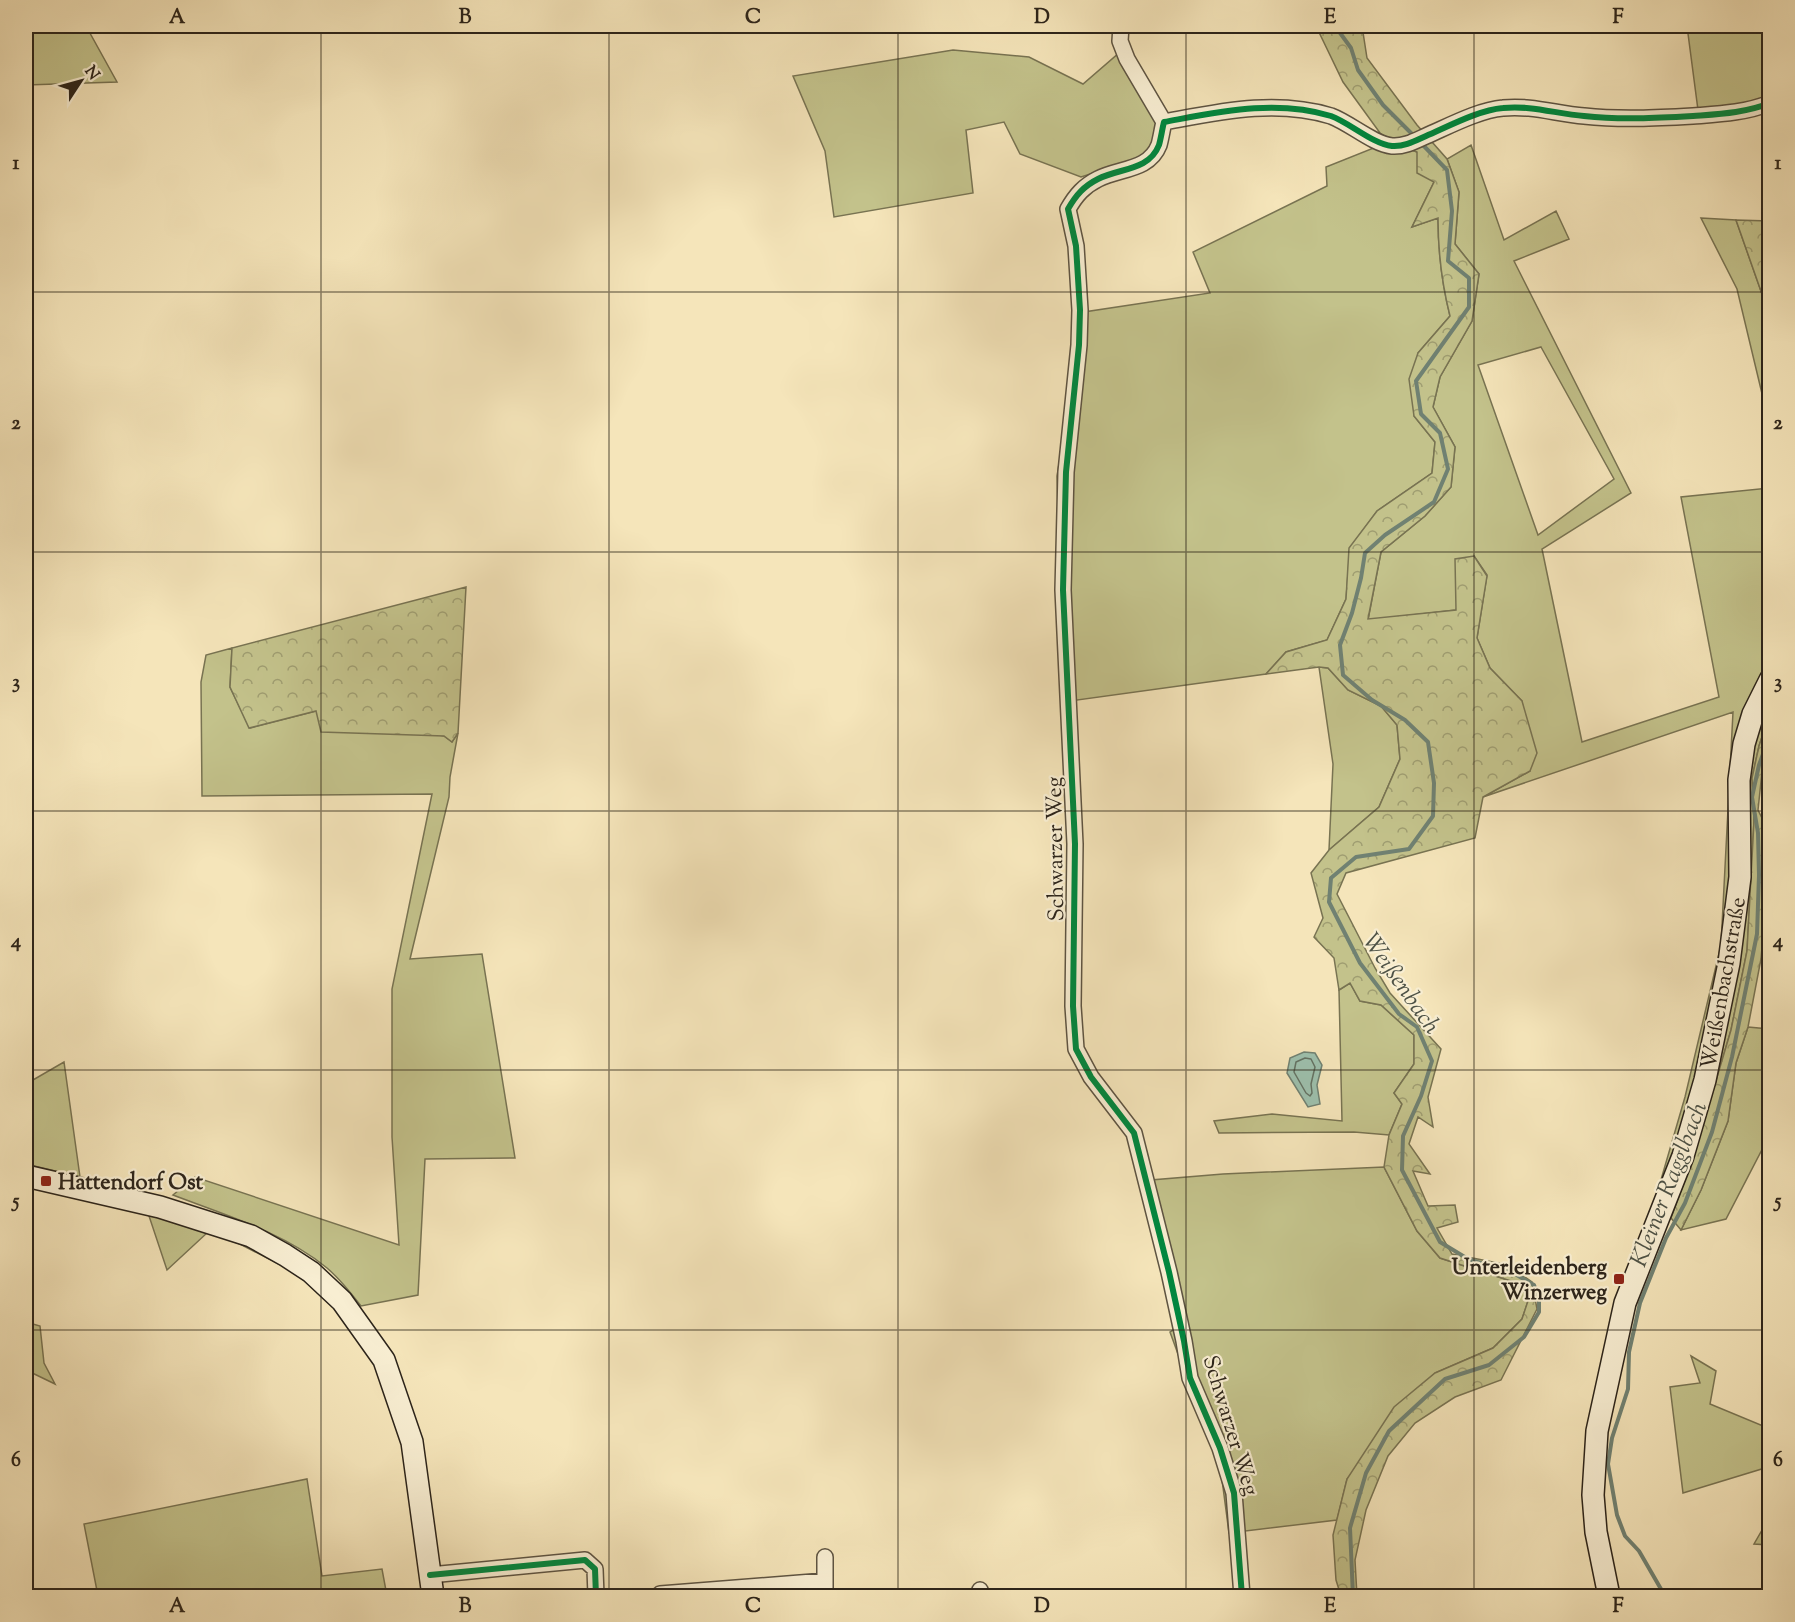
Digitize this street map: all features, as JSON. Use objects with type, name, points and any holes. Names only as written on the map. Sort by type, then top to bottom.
[{"type":"main road","name":"Weißenbachstraße","points":[[1608,1596],[1596,1532],[1593,1495],[1597,1431],[1625,1303],[1683,1156],[1705,1080],[1729,963],[1740,877],[1739,780],[1744,744],[1753,714],[1770,680]]},
{"type":"main road","points":[[26,1176],[168,1210],[251,1236],[311,1272],[342,1300],[384,1360],[409,1432],[433,1596]]},
{"type":"street","points":[[1121,26],[1120,41],[1127,59],[1164,122],[1232,109],[1268,107],[1323,114],[1345,122],[1384,144],[1394,146],[1408,144],[1484,112],[1500,108],[1529,107],[1605,118],[1665,118],[1730,113],[1770,103]]},
{"type":"street","name":"Schwarzer Weg","points":[[1164,122],[1158,146],[1153,155],[1140,166],[1100,177],[1085,186],[1068,209],[1076,246],[1080,310],[1079,345],[1066,472],[1063,590],[1075,844],[1072,1006],[1076,1049],[1091,1077],[1134,1133],[1169,1272],[1190,1378],[1220,1448],[1234,1493],[1242,1596]]},
{"type":"street","points":[[660,1594],[825,1589],[825,1557]]},
{"type":"street","points":[[430,1575],[585,1560],[595,1569],[596,1596]]},
{"type":"green space","points":[[26,26],[86,26],[117,82],[26,85]]},
{"type":"green space","points":[[1316,26],[1362,26],[1367,58],[1417,125],[1447,159],[1459,192],[1455,244],[1479,274],[1472,321],[1440,377],[1433,407],[1455,447],[1451,487],[1425,516],[1381,552],[1368,619],[1456,610],[1455,559],[1474,556],[1487,576],[1477,638],[1490,668],[1522,701],[1537,753],[1530,771],[1483,797],[1475,838],[1346,873],[1337,894],[1390,993],[1441,1049],[1428,1097],[1433,1127],[1418,1117],[1409,1144],[1430,1174],[1413,1171],[1428,1206],[1455,1205],[1458,1222],[1437,1228],[1452,1254],[1508,1265],[1532,1282],[1537,1309],[1501,1380],[1455,1397],[1415,1423],[1388,1456],[1366,1510],[1355,1560],[1357,1596],[1341,1596],[1336,1580],[1333,1535],[1347,1479],[1394,1407],[1435,1373],[1493,1348],[1522,1319],[1529,1298],[1517,1283],[1440,1258],[1417,1231],[1384,1167],[1389,1135],[1402,1104],[1394,1093],[1414,1064],[1414,1035],[1381,1005],[1360,1001],[1350,983],[1339,990],[1334,958],[1314,937],[1323,918],[1311,873],[1329,850],[1379,807],[1400,759],[1397,725],[1381,706],[1348,690],[1328,668],[1319,667],[1266,674],[1286,652],[1327,640],[1346,599],[1349,548],[1377,511],[1432,473],[1435,442],[1414,416],[1409,379],[1418,353],[1450,316],[1441,268],[1438,218],[1412,227],[1434,182],[1417,173],[1417,152],[1391,141],[1380,133],[1343,82]]},
{"type":"green space","points":[[1687,26],[1769,26],[1769,99],[1718,110],[1698,110]]},
{"type":"green space","points":[[953,50],[1029,57],[1083,84],[1119,53],[1156,120],[1154,146],[1144,157],[1081,177],[1020,154],[1004,122],[966,130],[973,193],[834,217],[825,151],[793,76]]},
{"type":"green space","points":[[1391,141],[1417,152],[1434,182],[1412,227],[1438,218],[1441,267],[1450,316],[1418,353],[1414,416],[1435,442],[1432,473],[1377,511],[1350,548],[1346,599],[1327,640],[1286,652],[1266,674],[1063,702],[1057,476],[1084,312],[1210,293],[1193,252],[1327,186],[1326,167]]},
{"type":"green space","points":[[1471,145],[1504,240],[1556,211],[1569,239],[1514,261],[1631,493],[1542,549],[1582,742],[1719,697],[1681,497],[1769,488],[1769,716],[1752,778],[1754,821],[1747,951],[1731,1030],[1694,1155],[1671,1218],[1659,1202],[1658,1190],[1685,1097],[1721,945],[1733,712],[1483,797],[1530,771],[1522,701],[1490,668],[1477,638],[1487,575],[1474,556],[1456,610],[1368,620],[1381,552],[1425,516],[1451,487],[1455,447],[1433,407],[1440,377],[1472,321],[1479,274],[1455,244],[1459,192],[1447,159]],"holes":[[[1541,347],[1614,479],[1538,535],[1478,365]]]},
{"type":"green space","points":[[1701,218],[1736,220],[1769,314],[1769,423],[1737,289]]},
{"type":"green space","points":[[1736,220],[1769,221],[1769,314]]},
{"type":"green space","points":[[466,587],[458,733],[452,742],[444,736],[321,732],[316,711],[249,728],[230,687],[232,648]]},
{"type":"green space","points":[[232,648],[230,687],[250,728],[316,711],[444,736],[452,742],[458,733],[449,797],[410,959],[482,954],[515,1158],[425,1159],[418,1295],[361,1306],[332,1272],[292,1244],[273,1234],[173,1195],[195,1177],[399,1245],[392,1137],[392,989],[432,794],[202,796],[201,682],[206,655]]},
{"type":"green space","points":[[1319,667],[1328,668],[1348,690],[1381,706],[1397,725],[1400,759],[1379,807],[1329,850],[1333,764]]},
{"type":"green space","points":[[1769,716],[1769,753],[1762,772],[1758,810],[1768,830],[1768,881],[1761,959],[1748,1027],[1736,1063],[1728,1121],[1701,1190],[1681,1230],[1671,1218],[1694,1155],[1731,1030],[1747,951],[1754,821],[1752,778]]},
{"type":"green space","points":[[1350,983],[1360,1001],[1381,1005],[1414,1035],[1414,1064],[1394,1093],[1402,1104],[1389,1135],[1354,1132],[1219,1133],[1214,1121],[1272,1114],[1342,1121],[1339,990]]},
{"type":"green space","points":[[1748,1027],[1769,1029],[1769,1136],[1726,1219],[1681,1230],[1701,1190],[1728,1121],[1736,1063]]},
{"type":"green space","points":[[64,1062],[80,1177],[26,1164],[26,1084]]},
{"type":"green space","points":[[1384,1167],[1417,1231],[1440,1258],[1517,1283],[1529,1298],[1522,1319],[1493,1348],[1435,1373],[1347,1479],[1337,1520],[1229,1533],[1221,1472],[1170,1332],[1184,1323],[1151,1180],[1223,1174]]},
{"type":"green space","points":[[147,1210],[206,1228],[293,1265],[340,1311],[294,1272],[240,1244],[208,1232],[167,1270]]},
{"type":"green space","points":[[26,1322],[40,1326],[44,1363],[55,1384],[26,1370]]},
{"type":"green space","points":[[1691,1356],[1716,1371],[1710,1404],[1763,1426],[1769,1407],[1769,1480],[1765,1468],[1683,1493],[1670,1387],[1700,1383]]},
{"type":"green space","points":[[307,1479],[322,1576],[382,1569],[387,1596],[98,1596],[84,1524]]},
{"type":"green space","points":[[1769,1518],[1769,1545],[1754,1544]]},
{"type":"water","points":[[1304,1052],[1315,1053],[1322,1065],[1317,1085],[1320,1104],[1308,1107],[1287,1073],[1290,1058]]},
{"type":"waterway","name":"Weißenbach","points":[[1335,26],[1351,48],[1358,70],[1383,105],[1414,136]]},
{"type":"waterway","name":"Weißenbach","points":[[1353,1596],[1350,1528],[1366,1473],[1389,1431],[1445,1379],[1489,1365],[1524,1337],[1539,1312],[1539,1300],[1534,1285],[1515,1274],[1468,1259],[1440,1242],[1402,1170],[1403,1136],[1421,1096],[1432,1061],[1417,1027],[1399,1014],[1360,963],[1329,902],[1331,878],[1356,857],[1409,849],[1433,816],[1434,783],[1428,742],[1405,720],[1372,700],[1343,675],[1340,645],[1352,613],[1365,553],[1385,535],[1434,502],[1448,469],[1440,433],[1421,414],[1416,381],[1469,307],[1469,278],[1448,261],[1452,211],[1447,170],[1421,143]]},
{"type":"waterway","name":"Kleiner Ragglbach","points":[[1665,1596],[1639,1551],[1625,1536],[1617,1515],[1608,1464],[1612,1438],[1628,1389],[1629,1352],[1640,1303],[1666,1238],[1685,1203],[1712,1132],[1732,1057],[1757,934],[1758,833],[1752,797],[1759,765],[1770,735]]},
{"type":"cycle path","points":[[1242,1596],[1234,1493],[1220,1448],[1190,1378],[1169,1272],[1134,1133],[1091,1077],[1076,1049],[1073,1006],[1075,844],[1063,590],[1066,472],[1079,345],[1080,310],[1076,246],[1068,209],[1081,191],[1093,182],[1106,175],[1133,168],[1148,160],[1159,145],[1164,122],[1226,111],[1268,108],[1310,111],[1331,116],[1377,141],[1396,146],[1414,142],[1454,123],[1494,109],[1513,107],[1574,115],[1638,118],[1722,114],[1770,103]]},
{"type":"cycle path","points":[[430,1575],[585,1560],[595,1569],[596,1596]]},
{"type":"place","name":"Hattendorf Ost","points":[[46,1181]]},
{"type":"place","name":"Unterleidenberg Winzerweg","points":[[1619,1279]]}]
